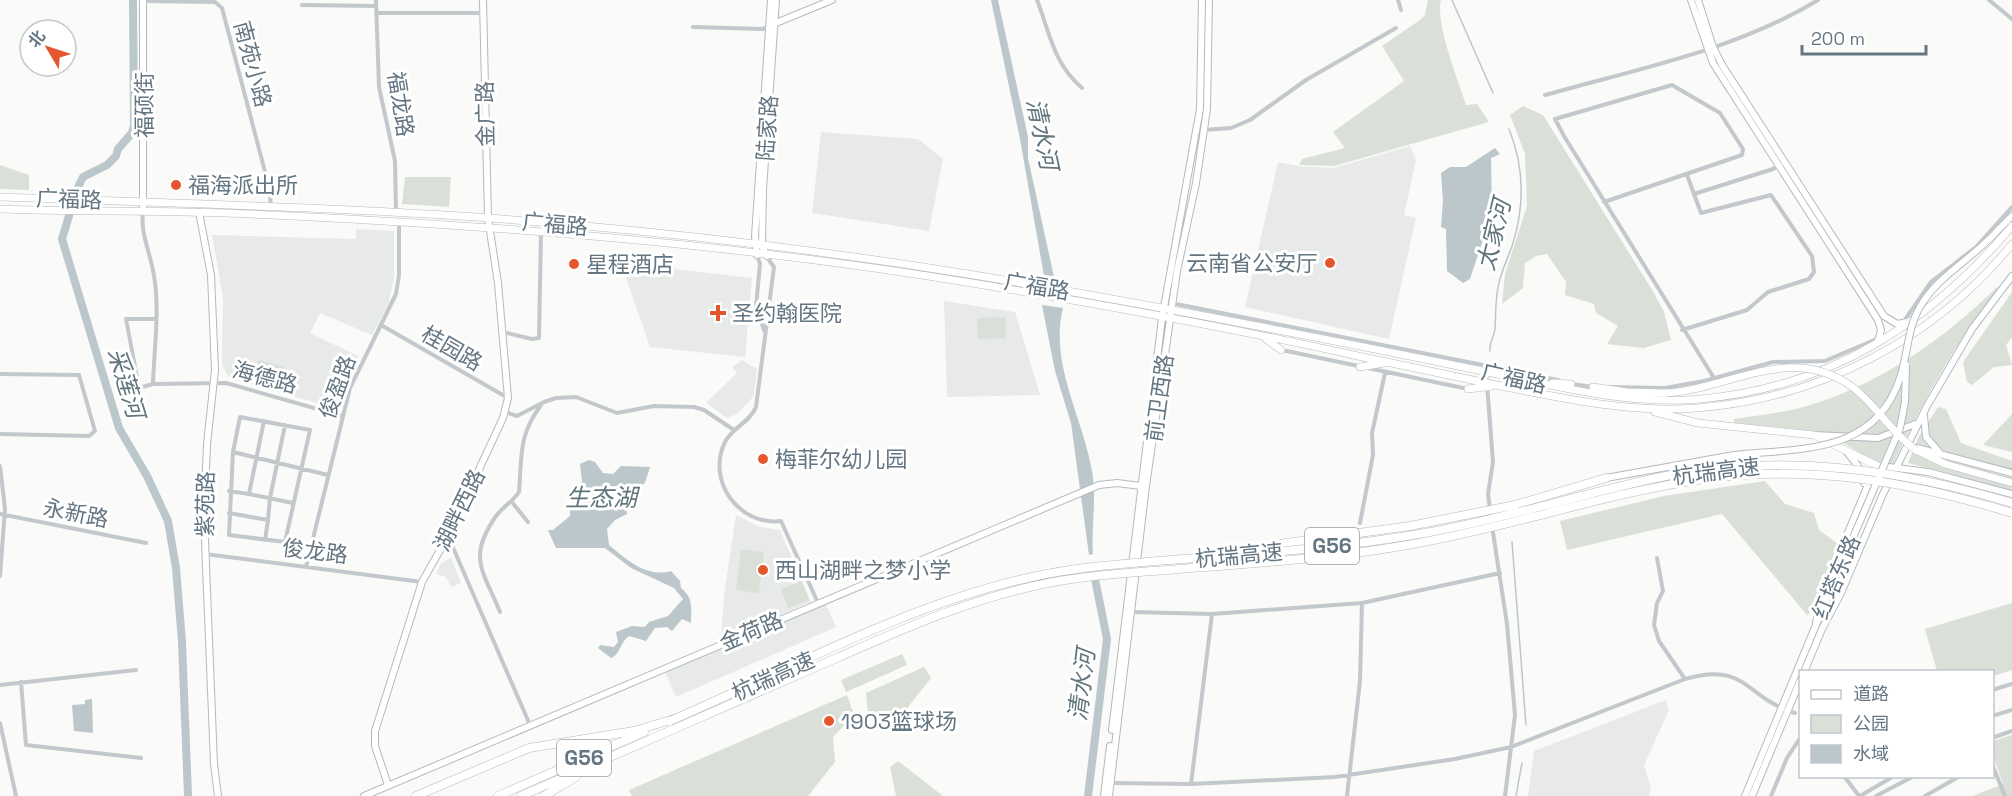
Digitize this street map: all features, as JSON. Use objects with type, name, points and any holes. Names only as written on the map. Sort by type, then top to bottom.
[{"type":"highway","name":"杭瑞高速","points":[[498,796],[905,618],[985,589],[1076,568],[1335,546],[1425,533],[1663,477],[1753,465],[1817,465],[1882,472],[1934,482],[2012,505]]},
{"type":"highway","name":"杭瑞高速","points":[[521,796],[939,615],[994,596],[1065,580],[1294,560],[1404,546],[1498,527],[1665,486],[1754,474],[1808,474],[1881,481],[1943,494],[2012,513]]},
{"type":"highway","points":[[1221,556],[1279,543],[1424,524],[1515,505],[1606,478]]},
{"type":"highway","points":[[416,796],[529,748],[634,731],[672,720]]},
{"type":"highway","points":[[544,796],[626,750]]},
{"type":"main road","name":"福硕街","points":[[143,0],[143,210]]},
{"type":"main road","name":"金广路","points":[[483,0],[490,228]]},
{"type":"main road","name":"陆家路","points":[[757,255],[772,22],[771,0]]},
{"type":"main road","name":"陆家路","points":[[772,22],[776,0]]},
{"type":"main road","points":[[772,22],[823,0]]},
{"type":"main road","points":[[772,22],[832,0]]},
{"type":"main road","name":"前卫西路","points":[[1109,796],[1108,783],[1163,310],[1200,109],[1202,0]]},
{"type":"main road","name":"前卫西路","points":[[1104,796],[1108,783],[1171,311],[1207,109],[1209,0]]},
{"type":"main road","points":[[1691,0],[1710,48],[1851,271],[1878,320],[1879,340]]},
{"type":"main road","points":[[1698,0],[1710,48]]},
{"type":"main road","name":"广福路","points":[[0,197],[271,206],[488,218],[759,245],[975,275],[1163,310]]},
{"type":"main road","name":"广福路","points":[[0,208],[143,210],[399,222],[490,228],[766,256],[1171,311],[1467,367],[1541,384],[1628,398],[1668,400],[1707,398],[1756,391],[1823,370],[1891,335],[1914,320],[1971,273],[2012,226]]},
{"type":"main road","name":"紫苑路","points":[[199,212],[212,276],[214,383],[204,481],[214,764],[218,796]]},
{"type":"main road","points":[[1606,478],[1734,455],[1815,448],[1858,432],[1877,417],[1891,399],[1900,378],[1912,323],[1928,295],[2012,216]]},
{"type":"main road","name":"湖畔西路","points":[[388,786],[375,746],[375,731],[422,582],[448,536],[505,412],[508,398],[490,228]]},
{"type":"main road","name":"广福路","points":[[1171,311],[1264,337],[1389,362],[1487,385],[1499,385],[1599,405],[1648,409],[1708,407],[1759,400],[1811,384],[1857,365],[1925,328],[1944,314],[1980,282],[2012,244]]},
{"type":"main road","name":"陆家路","points":[[759,245],[766,256]]},
{"type":"main road","points":[[1851,271],[1884,316],[1892,322],[1903,324],[1914,320]]},
{"type":"main road","name":"红塔东路","points":[[1805,670],[1895,471],[1925,411],[1972,329],[2012,276]]},
{"type":"main road","points":[[1264,337],[1281,350]]},
{"type":"main road","name":"红塔东路","points":[[1801,670],[1816,623],[1900,428],[1906,395],[1906,353]]},
{"type":"main road","points":[[1434,356],[1467,367]]},
{"type":"main road","points":[[1360,368],[1389,362]]},
{"type":"main road","points":[[1593,387],[1627,392],[1666,393],[1702,388],[1769,369],[1796,367],[1817,369],[1835,376],[1857,390],[1892,429],[1916,450],[1938,462],[2012,483]]},
{"type":"main road","points":[[1541,384],[1571,384]]},
{"type":"main road","points":[[1468,389],[1487,385]]},
{"type":"main road","points":[[1648,409],[1698,423],[1814,435],[1878,438],[1904,431],[1919,423]]},
{"type":"main road","points":[[1925,411],[1922,422],[1926,437],[1939,452]]},
{"type":"main road","points":[[1814,435],[1876,465],[2012,505]]},
{"type":"main road","points":[[1907,446],[1939,452],[2010,474]]},
{"type":"main road","points":[[1846,451],[1861,470],[1864,495]]},
{"type":"main road","points":[[1816,623],[1821,596],[1876,465]]},
{"type":"main road","points":[[1895,471],[1956,478],[2012,494]]},
{"type":"main road","name":"金荷路","points":[[364,796],[1099,485],[1117,483],[1142,486]]},
{"type":"main road","name":"红塔东路","points":[[1744,796],[1788,711],[1799,676]]},
{"type":"main road","name":"红塔东路","points":[[1752,796],[1799,684]]},
{"type":"street","name":"南苑小路","points":[[143,0],[220,2],[269,187],[271,206]]},
{"type":"street","name":"福龙路","points":[[376,0],[379,87],[397,176],[396,212]]},
{"type":"street","points":[[1037,0],[1052,37],[1055,55],[1068,76],[1082,88]]},
{"type":"street","points":[[1398,0],[1401,10]]},
{"type":"street","points":[[1545,95],[1710,48],[1771,26],[1818,0]]},
{"type":"street","points":[[1989,0],[2012,19]]},
{"type":"street","points":[[302,5],[376,6]]},
{"type":"street","points":[[376,13],[483,13]]},
{"type":"street","points":[[693,27],[763,29],[772,22]]},
{"type":"street","points":[[1204,130],[1231,128],[1250,120],[1306,80],[1396,28]]},
{"type":"street","points":[[1604,202],[1688,175],[1744,152],[1720,113],[1677,87],[1668,85],[1555,119],[1604,202],[1682,330],[1714,378]]},
{"type":"street","points":[[1694,194],[1782,164]]},
{"type":"street","points":[[1682,330],[1754,307],[1768,292],[1809,279],[1814,272],[1812,256],[1771,195],[1701,213],[1688,175]]},
{"type":"street","points":[[1891,335],[1903,324],[1931,282],[1976,247],[2012,207]]},
{"type":"street","points":[[143,210],[142,227],[154,277],[155,320],[153,384],[139,388],[126,319],[155,320]]},
{"type":"street","name":"俊盈路","points":[[306,567],[353,379],[394,300],[398,285],[399,222]]},
{"type":"street","points":[[502,332],[532,339],[539,338],[541,233]]},
{"type":"street","points":[[757,255],[760,264],[756,306],[764,331]]},
{"type":"street","points":[[766,256],[774,267],[756,407],[751,416],[726,439],[720,457],[719,470],[731,502],[746,513],[763,520],[781,521],[818,603]]},
{"type":"street","points":[[1163,310],[1434,356],[1593,387],[1665,388],[1773,362],[1825,361],[1879,340]]},
{"type":"street","name":"桂园路","points":[[381,325],[508,398]]},
{"type":"street","points":[[1281,350],[1385,374],[1468,389]]},
{"type":"street","points":[[1486,371],[1493,462],[1488,494],[1500,573],[1514,707],[1504,796]]},
{"type":"street","points":[[0,374],[79,375],[95,433],[89,436],[0,434]]},
{"type":"street","points":[[1360,523],[1373,455],[1372,433],[1385,374]]},
{"type":"street","name":"海德路","points":[[153,384],[226,382],[342,416]]},
{"type":"street","points":[[505,412],[517,416],[544,402],[576,397],[606,411],[623,414],[654,406],[694,407],[704,410],[734,430]]},
{"type":"street","points":[[500,612],[478,554],[479,546],[496,516],[519,492],[519,464],[524,434],[544,402]]},
{"type":"street","points":[[240,417],[285,425],[310,430],[285,542],[229,535],[229,491],[240,417]]},
{"type":"street","points":[[249,494],[264,421]]},
{"type":"street","points":[[265,540],[270,498],[285,425]]},
{"type":"street","points":[[233,453],[278,461],[328,475]]},
{"type":"street","points":[[0,466],[2,515],[0,576]]},
{"type":"street","points":[[229,491],[293,503]]},
{"type":"street","points":[[511,501],[528,522]]},
{"type":"street","points":[[229,513],[268,520]]},
{"type":"street","name":"永新路","points":[[2,515],[146,543]]},
{"type":"street","points":[[448,536],[530,725]]},
{"type":"street","name":"俊龙路","points":[[205,554],[422,582]]},
{"type":"street","points":[[1657,558],[1663,591],[1657,603],[1654,625],[1659,641],[1685,679]]},
{"type":"street","points":[[1131,612],[1212,614],[1362,603],[1500,573]]},
{"type":"street","points":[[1347,796],[1360,681],[1362,603]]},
{"type":"street","points":[[1191,784],[1212,614]]},
{"type":"street","points":[[0,685],[136,670]]},
{"type":"street","points":[[1108,783],[1191,784],[1351,775],[1455,759],[1511,747],[1702,674],[1722,673],[1735,678],[1788,711]]},
{"type":"street","points":[[21,682],[26,745],[141,758]]},
{"type":"street","points":[[1994,689],[2012,684]]},
{"type":"street","points":[[1994,715],[2012,710]]},
{"type":"street","points":[[0,723],[16,796]]},
{"type":"street","points":[[1994,737],[2012,731]]},
{"type":"street","points":[[1771,796],[1787,758],[1799,740]]},
{"type":"street","points":[[1994,769],[2005,796]]},
{"type":"street","points":[[1846,778],[1859,796],[1892,778]]},
{"type":"street","points":[[1876,796],[1912,778]]},
{"type":"street","points":[[1925,796],[1955,778]]},
{"type":"shaded area","points":[[821,132],[918,139],[943,159],[929,231],[812,213]]},
{"type":"shaded area","name":"云南省公安厅","points":[[1410,146],[1416,160],[1404,215],[1416,218],[1389,339],[1245,307],[1278,162],[1298,166],[1333,168]]},
{"type":"shaded area","points":[[356,229],[394,231],[394,278],[388,305],[372,335],[320,313],[310,333],[358,356],[341,401],[331,407],[229,378],[222,365],[223,297],[212,235],[356,239]]},
{"type":"shaded area","points":[[621,263],[752,278],[745,357],[650,347]]},
{"type":"shaded area","points":[[944,301],[1015,312],[1040,395],[947,397]]},
{"type":"shaded area","points":[[742,360],[757,369],[754,396],[737,414],[727,418],[706,403],[737,373],[732,367]]},
{"type":"shaded area","name":"西山湖畔之梦小学","points":[[736,515],[760,527],[780,530],[811,602],[721,639],[724,595]]},
{"type":"shaded area","points":[[451,558],[461,583],[451,587],[446,577],[436,574],[441,563]]},
{"type":"shaded area","points":[[825,602],[836,627],[676,697],[665,672]]},
{"type":"shaded area","points":[[1666,700],[1669,710],[1644,765],[1651,788],[1649,796],[1528,796],[1534,751]]},
{"type":"green space","points":[[1428,0],[1441,0],[1441,23],[1444,37],[1466,105],[1477,104],[1489,122],[1334,166],[1299,165],[1302,159],[1345,148],[1333,132],[1404,81],[1382,46],[1425,15]]},
{"type":"green space","points":[[1523,106],[1543,115],[1654,293],[1664,312],[1671,340],[1644,348],[1607,344],[1618,326],[1596,313],[1594,304],[1565,295],[1566,282],[1547,254],[1536,256],[1525,263],[1523,288],[1502,304],[1505,274],[1527,206],[1525,154],[1510,115]]},
{"type":"green space","points":[[0,165],[29,175],[29,190],[0,189]]},
{"type":"green space","points":[[405,177],[451,177],[449,207],[402,204]]},
{"type":"green space","points":[[1997,287],[1999,288],[1968,330],[1941,373],[1893,464],[1875,462],[1825,432],[1734,423],[1734,419],[1807,406],[1860,386],[1933,342]]},
{"type":"green space","points":[[2012,292],[2012,337],[2006,345],[2012,365],[1994,367],[1972,385],[1967,382],[1963,362]]},
{"type":"green space","points":[[1005,317],[1006,338],[978,339],[977,318]]},
{"type":"green space","points":[[259,360],[284,367],[278,388],[252,380]]},
{"type":"green space","points":[[1938,407],[1946,409],[1961,443],[2012,461],[2012,490],[1908,463],[1919,436]]},
{"type":"green space","points":[[2012,414],[2012,452],[1983,445]]},
{"type":"green space","points":[[1765,481],[1785,504],[1814,513],[1819,530],[1838,544],[1808,616],[1722,514],[1567,550],[1560,521],[1664,496]]},
{"type":"green space","points":[[741,549],[764,552],[759,593],[736,590]]},
{"type":"green space","points":[[802,581],[809,600],[788,608],[781,589]]},
{"type":"green space","points":[[2012,603],[2012,670],[1994,676],[1994,670],[1937,670],[1925,629]]},
{"type":"green space","points":[[902,654],[907,665],[846,692],[841,680]]},
{"type":"green space","points":[[924,667],[931,678],[900,717],[887,721],[879,714],[868,714],[866,693]]},
{"type":"green space","points":[[847,695],[854,715],[833,737],[835,762],[808,796],[632,796],[629,790]]},
{"type":"green space","points":[[2012,735],[2012,796],[1973,796],[2003,784],[1994,759],[1994,741]]},
{"type":"green space","points":[[898,761],[943,796],[896,796],[890,767]]},
{"type":"water","points":[[991,0],[998,0],[1028,137],[1028,158],[1054,277],[1044,276],[1020,139]]},
{"type":"water","points":[[1495,148],[1500,154],[1491,158],[1492,212],[1470,279],[1463,283],[1447,271],[1446,229],[1441,227],[1443,201],[1441,173],[1450,167],[1466,167]]},
{"type":"water","points":[[1042,305],[1063,308],[1060,349],[1092,471],[1093,554],[1089,555],[1071,423],[1055,371]]},
{"type":"water","name":"生态湖","points":[[589,460],[595,462],[603,473],[613,474],[621,466],[650,467],[645,483],[628,494],[627,514],[615,520],[607,529],[609,545],[630,562],[646,570],[662,573],[671,571],[680,581],[681,588],[691,604],[691,623],[682,619],[672,631],[667,627],[655,628],[646,641],[629,636],[617,654],[611,658],[598,648],[600,645],[614,647],[618,642],[616,632],[632,626],[645,627],[649,622],[668,616],[683,599],[674,588],[631,568],[605,548],[556,548],[548,530],[553,530],[570,516],[570,505],[582,481],[580,464]]},
{"type":"water","points":[[92,699],[93,733],[74,731],[72,705],[85,704],[85,700]]},
{"type":"waterway","name":"采莲河","points":[[133,0],[134,125],[132,133],[107,165],[83,177],[77,189],[62,239],[119,428],[147,476],[168,521],[176,568],[182,642],[188,796]]},
{"type":"waterway","name":"太家河","points":[[1452,0],[1493,93]]},
{"type":"waterway","name":"太家河","points":[[1490,351],[1495,329],[1498,289],[1520,214],[1520,171],[1509,129]]},
{"type":"waterway","name":"太家河","points":[[1512,542],[1526,725]]},
{"type":"waterway","name":"清水河","points":[[1088,796],[1107,639],[1095,579]]},
{"type":"waterway","name":"太家河","points":[[1516,796],[1522,763]]},
{"type":"place","name":"福海派出所","points":[[176,185]]},
{"type":"place","name":"云南省公安厅","points":[[1330,263]]},
{"type":"place","name":"星程酒店","points":[[574,264]]},
{"type":"place","name":"圣约翰医院","points":[[718,313]]},
{"type":"place","name":"梅菲尔幼儿园","points":[[763,459]]},
{"type":"place","name":"西山湖畔之梦小学","points":[[763,570]]},
{"type":"place","name":"1903篮球场","points":[[829,721]]}]
